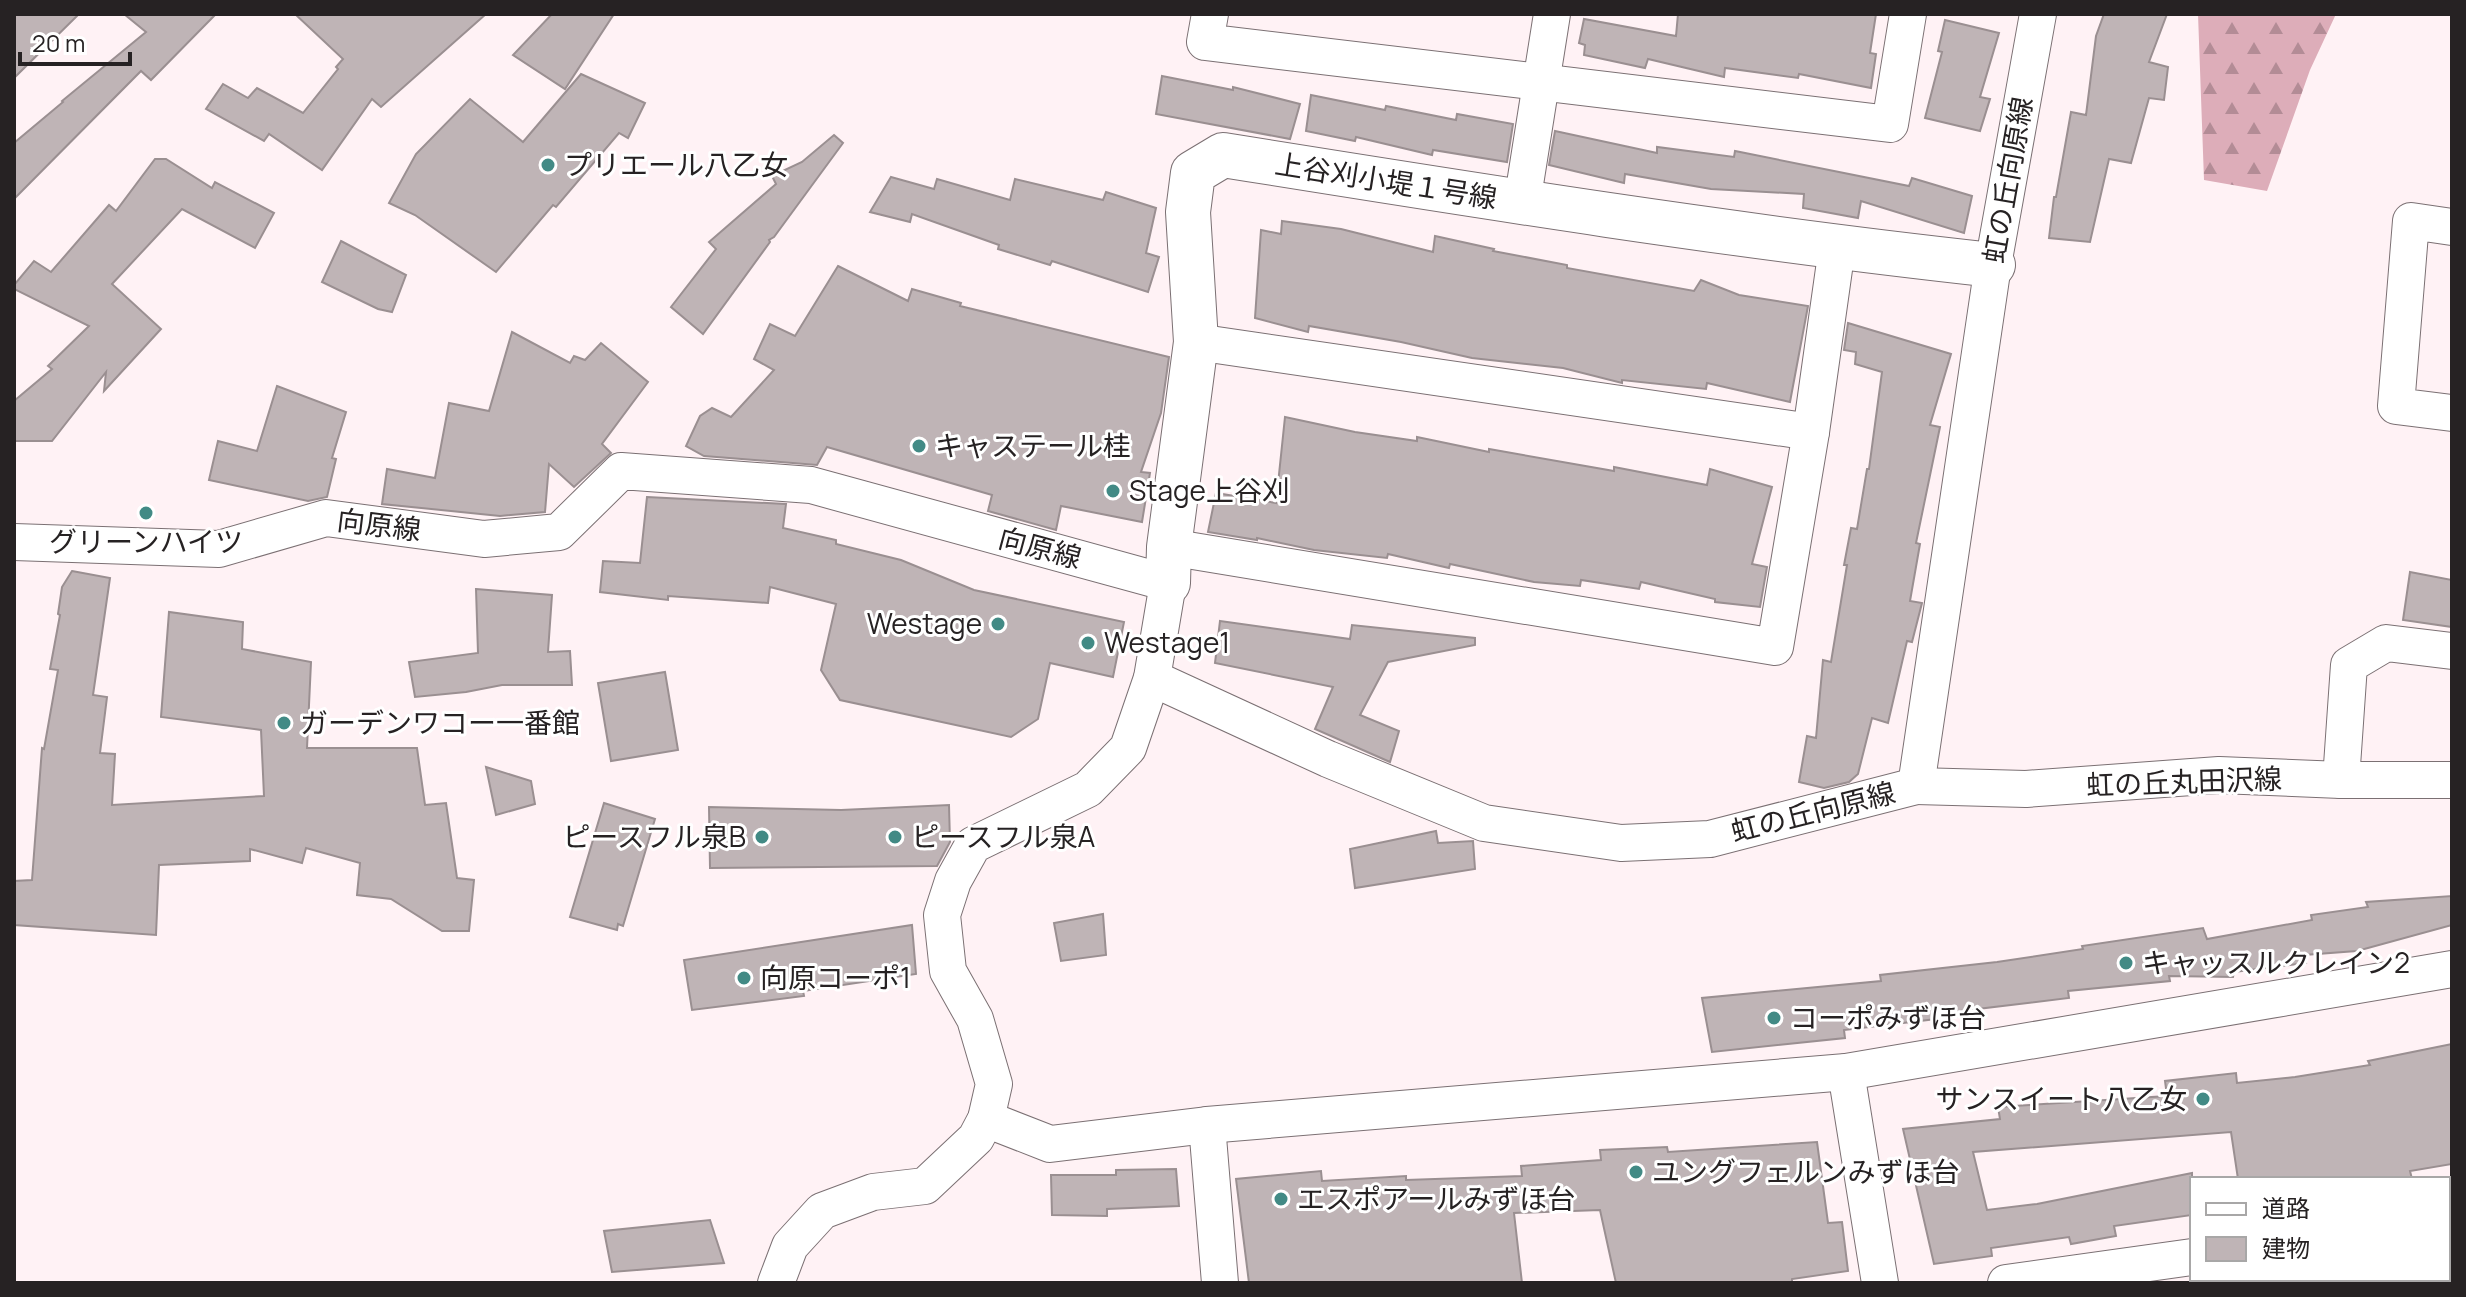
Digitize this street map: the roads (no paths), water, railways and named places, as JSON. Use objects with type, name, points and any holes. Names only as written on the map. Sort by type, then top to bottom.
[{"type":"street","points":[[1210,14],[1205,42],[1890,124],[1908,14]]},
{"type":"street","points":[[1522,203],[1552,14]]},
{"type":"street","name":"虹の丘向原線","points":[[1152,678],[1328,759],[1484,823],[1621,843],[1710,839],[1916,786],[1993,265],[2038,14]]},
{"type":"street","name":"上谷刈小堤１号線","points":[[1169,565],[1196,342],[1188,212],[1193,173],[1223,155],[1522,203],[1837,248],[1993,265]]},
{"type":"street","points":[[2452,227],[2411,221],[2396,406],[2452,413]]},
{"type":"street","points":[[1196,342],[1811,432],[1837,248]]},
{"type":"street","name":"向原線","points":[[14,542],[219,549],[326,518],[484,539],[559,532],[621,471],[811,485],[1169,565],[1775,647],[1811,432]]},
{"type":"street","points":[[776,1283],[790,1246],[822,1211],[873,1192],[925,1186],[976,1138],[986,1119],[994,1084],[975,1019],[948,971],[942,915],[953,881],[973,845],[1088,789],[1128,748],[1152,678],[1169,565]]},
{"type":"street","points":[[2341,780],[2349,665],[2386,643],[2452,651]]},
{"type":"street","name":"虹の丘丸田沢線","points":[[1916,786],[2026,789],[2219,775],[2452,780]]},
{"type":"street","points":[[986,1119],[1050,1144],[1207,1125],[1846,1072],[2452,969]]},
{"type":"street","points":[[1846,1072],[1880,1283]]},
{"type":"street","points":[[1207,1125],[1220,1283]]},
{"type":"street","points":[[2006,1283],[2190,1257]]},
{"type":"place","name":"プリエール八乙女","points":[[548,165]]},
{"type":"place","name":"キャステール桂","points":[[919,446]]},
{"type":"place","name":"Stage上谷刈","points":[[1113,491]]},
{"type":"place","name":"グリーンハイツ","points":[[146,513]]},
{"type":"place","name":"Westage","points":[[998,624]]},
{"type":"place","name":"Westage1","points":[[1088,643]]},
{"type":"place","name":"ガーデンワコー一番館","points":[[284,723]]},
{"type":"place","name":"ピースフル泉B","points":[[762,837]]},
{"type":"place","name":"ピースフル泉A","points":[[895,837]]},
{"type":"place","name":"キャッスルクレイン2","points":[[2126,963]]},
{"type":"place","name":"向原コーポ1","points":[[744,978]]},
{"type":"place","name":"コーポみずほ台","points":[[1774,1018]]},
{"type":"place","name":"サンスイート八乙女","points":[[2203,1099]]},
{"type":"place","name":"ユングフェルンみずほ台","points":[[1636,1172]]},
{"type":"place","name":"エスポアールみずほ台","points":[[1281,1199]]}]
